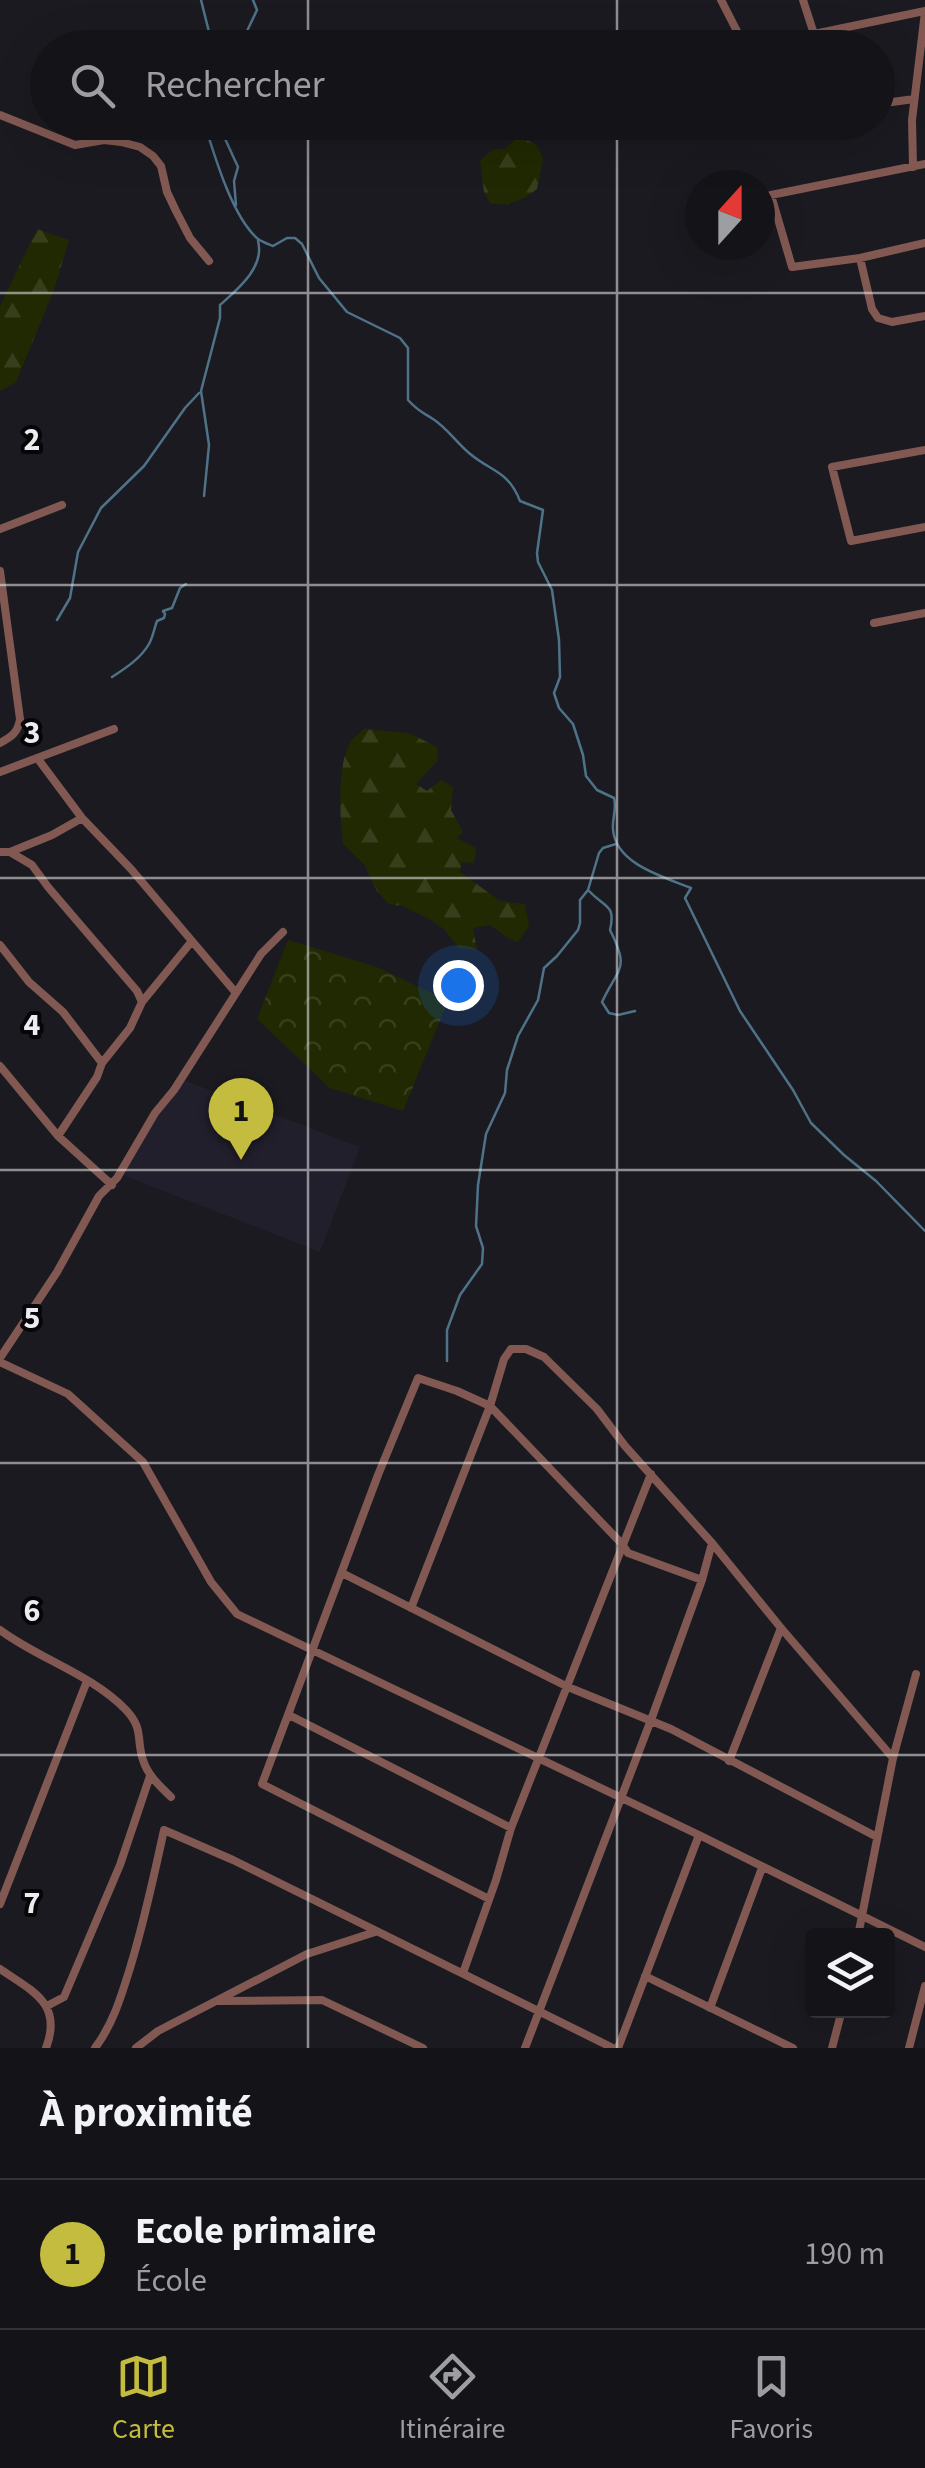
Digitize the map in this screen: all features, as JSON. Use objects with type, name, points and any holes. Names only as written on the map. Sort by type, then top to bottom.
[{"type":"street","points":[[721,0],[737,30]]},
{"type":"street","points":[[803,0],[818,30]]},
{"type":"street","points":[[832,30],[925,8],[911,135],[913,167]]},
{"type":"street","points":[[895,102],[914,99]]},
{"type":"street","points":[[0,114],[30,126]]},
{"type":"street","points":[[63,140],[75,145],[104,140],[121,142],[140,147],[153,156],[161,166],[167,192],[183,224],[209,260]]},
{"type":"street","points":[[925,164],[771,195],[792,267],[860,258],[925,243]]},
{"type":"street","points":[[860,258],[872,309],[878,318],[892,322],[925,316]]},
{"type":"street","points":[[925,450],[832,467],[851,541],[925,526]]},
{"type":"street","points":[[0,529],[62,505]]},
{"type":"street","points":[[0,571],[20,719],[14,735],[0,744]]},
{"type":"street","points":[[874,623],[925,613]]},
{"type":"street","points":[[0,772],[114,729]]},
{"type":"street","points":[[38,758],[82,818],[131,869],[236,993]]},
{"type":"street","points":[[5,852],[82,818]]},
{"type":"street","points":[[5,852],[32,864],[142,1002]]},
{"type":"street","points":[[283,932],[261,954],[112,1185],[99,1196],[57,1272],[0,1360],[68,1394],[143,1462],[211,1582],[237,1614],[925,1948]]},
{"type":"street","points":[[58,1136],[97,1078],[102,1063],[130,1028],[142,1002],[192,941]]},
{"type":"street","points":[[0,945],[29,982],[63,1012],[102,1063]]},
{"type":"street","points":[[0,1066],[58,1136],[112,1185]]},
{"type":"street","points":[[411,1608],[490,1406],[507,1352],[526,1349],[544,1358],[597,1409],[893,1758]]},
{"type":"street","points":[[489,1899],[262,1784],[418,1378],[490,1406],[628,1553],[702,1580]]},
{"type":"street","points":[[464,1973],[510,1828],[651,1474]]},
{"type":"street","points":[[525,2048],[702,1580],[712,1543]]},
{"type":"street","points":[[342,1574],[568,1687],[650,1720],[877,1837]]},
{"type":"street","points":[[729,1760],[781,1628]]},
{"type":"street","points":[[0,1630],[87,1681],[126,1710],[138,1724],[143,1760],[150,1776],[171,1798]]},
{"type":"street","points":[[860,1928],[893,1758],[916,1674]]},
{"type":"street","points":[[0,1904],[87,1681]]},
{"type":"street","points":[[288,1715],[510,1828]]},
{"type":"street","points":[[47,2006],[64,1997],[120,1865],[150,1776]]},
{"type":"street","points":[[95,2048],[118,2005],[164,1830],[234,1860],[616,2048],[698,1835]]},
{"type":"street","points":[[0,1868],[11,1876]]},
{"type":"street","points":[[710,2008],[762,1868]]},
{"type":"street","points":[[136,2048],[158,2031],[307,1954],[375,1932]]},
{"type":"street","points":[[0,1969],[47,2006],[53,2028],[46,2048]]},
{"type":"street","points":[[645,1976],[793,2048]]},
{"type":"street","points":[[909,2048],[925,1986]]},
{"type":"street","points":[[216,2002],[322,2000],[424,2048]]},
{"type":"street","points":[[832,2048],[840,2018]]},
{"type":"shaded area","points":[[181,1079],[360,1147],[320,1252],[120,1174]]},
{"type":"green space","points":[[515,140],[536,144],[543,158],[537,189],[515,202],[490,203],[484,192],[480,160],[494,149],[505,149]]},
{"type":"green space","points":[[37,229],[69,240],[54,290],[16,382],[0,391],[0,306]]},
{"type":"green space","points":[[364,729],[409,733],[437,747],[438,760],[416,784],[427,791],[441,780],[453,787],[451,810],[463,832],[457,838],[476,848],[474,863],[462,862],[460,872],[500,901],[525,904],[529,926],[518,942],[490,925],[473,928],[477,950],[459,948],[431,920],[403,906],[389,904],[377,891],[364,864],[343,844],[343,762],[352,740]]},
{"type":"green space","points":[[288,940],[377,967],[448,1001],[403,1111],[330,1088],[257,1019]]},
{"type":"waterway","points":[[201,0],[208,30]]},
{"type":"waterway","points":[[247,30],[257,10],[253,0]]},
{"type":"waterway","points":[[210,140],[225,184],[249,229],[273,246],[287,238],[302,244],[319,278],[347,312],[400,338],[408,348],[408,400],[469,453],[504,477],[520,501],[543,510],[537,553],[552,590],[559,640],[560,677],[554,693],[559,708],[573,724],[586,776],[597,790],[614,798],[616,841],[643,868],[691,888],[685,898],[740,1011],[811,1123],[925,1231]]},
{"type":"waterway","points":[[226,140],[238,167],[234,181],[236,205]]},
{"type":"waterway","points":[[204,496],[209,445],[201,391],[220,305],[254,268],[258,241]]},
{"type":"waterway","points":[[57,620],[70,598],[78,552],[101,508],[144,466],[199,393]]},
{"type":"waterway","points":[[112,677],[146,649],[157,621],[164,618],[163,611],[172,608],[180,588],[186,584]]},
{"type":"waterway","points":[[447,1361],[447,1330],[460,1295],[482,1264],[483,1248],[476,1226],[486,1134],[505,1093],[507,1070],[518,1036],[538,1000],[544,968],[578,930],[580,900],[588,890],[599,853],[616,844]]},
{"type":"waterway","points":[[589,891],[610,911],[610,930],[621,961],[602,1002],[609,1013],[635,1011]]},
{"type":"place","name":"Ecole primaire","points":[[241,1160]]}]
